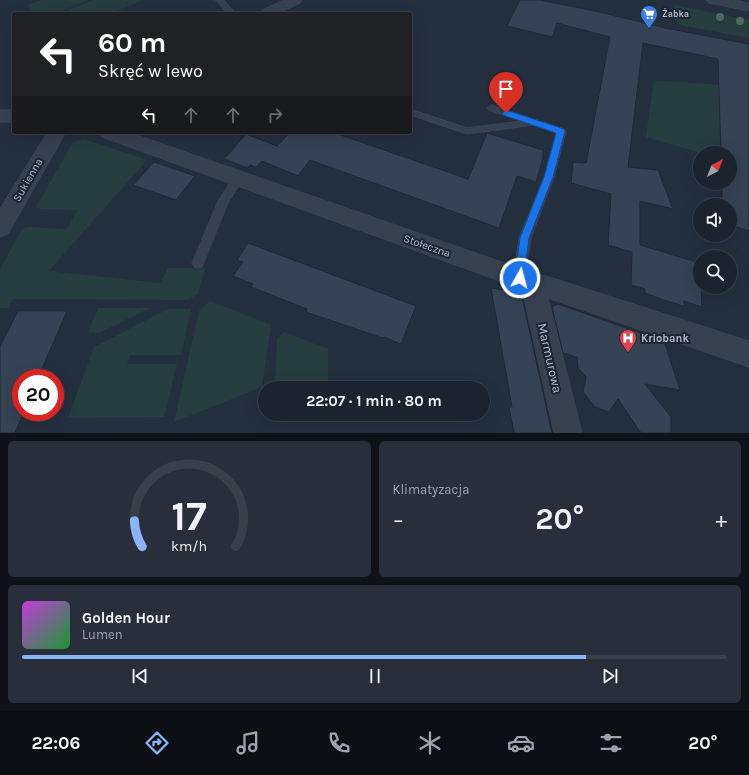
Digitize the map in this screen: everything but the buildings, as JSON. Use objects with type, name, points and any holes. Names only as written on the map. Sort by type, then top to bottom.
[{"type":"street","points":[[270,12],[296,0]]},
{"type":"street","points":[[714,0],[749,7]]},
{"type":"street","points":[[0,116],[12,116]]},
{"type":"street","name":"Sukienna","points":[[0,228],[56,134]]},
{"type":"street","name":"Stołeczna","points":[[114,134],[526,280],[749,354]]},
{"type":"street","name":"Marmurowa","points":[[526,280],[568,433]]},
{"type":"lane","points":[[220,0],[230,12]]},
{"type":"lane","points":[[492,108],[561,131],[549,177],[525,238],[526,280]]},
{"type":"lane","points":[[412,113],[467,131],[534,122]]},
{"type":"lane","points":[[198,263],[222,201],[238,179]]},
{"type":"green space","points":[[41,0],[89,0],[60,12],[33,12],[27,5]]},
{"type":"green space","points":[[93,0],[143,0],[115,12],[69,12],[67,10]]},
{"type":"green space","points":[[674,5],[749,20],[749,38],[680,25],[673,18]]},
{"type":"green space","points":[[654,80],[719,85],[721,146],[693,146],[693,151],[646,137]]},
{"type":"green space","points":[[84,139],[147,160],[49,271],[160,283],[168,268],[205,268],[198,294],[188,300],[13,299],[8,308],[0,308],[0,269],[22,229],[28,227],[67,229],[78,210],[40,209],[36,207],[73,142]]},
{"type":"green space","points":[[210,301],[271,325],[263,381],[258,381],[258,389],[174,422],[199,311]]},
{"type":"green space","points":[[98,308],[150,308],[99,333],[88,332]]},
{"type":"green space","points":[[168,309],[191,309],[181,355],[130,355],[127,364],[177,364],[164,417],[68,418],[94,347]]},
{"type":"green space","points":[[284,332],[328,349],[328,381],[275,381],[277,338]]},
{"type":"place","name":"Żabka","points":[[649,29]]},
{"type":"place","name":"Kriobank","points":[[628,353]]},
{"type":"route","points":[[506,113],[561,131],[549,177],[525,238],[520,278]]}]
